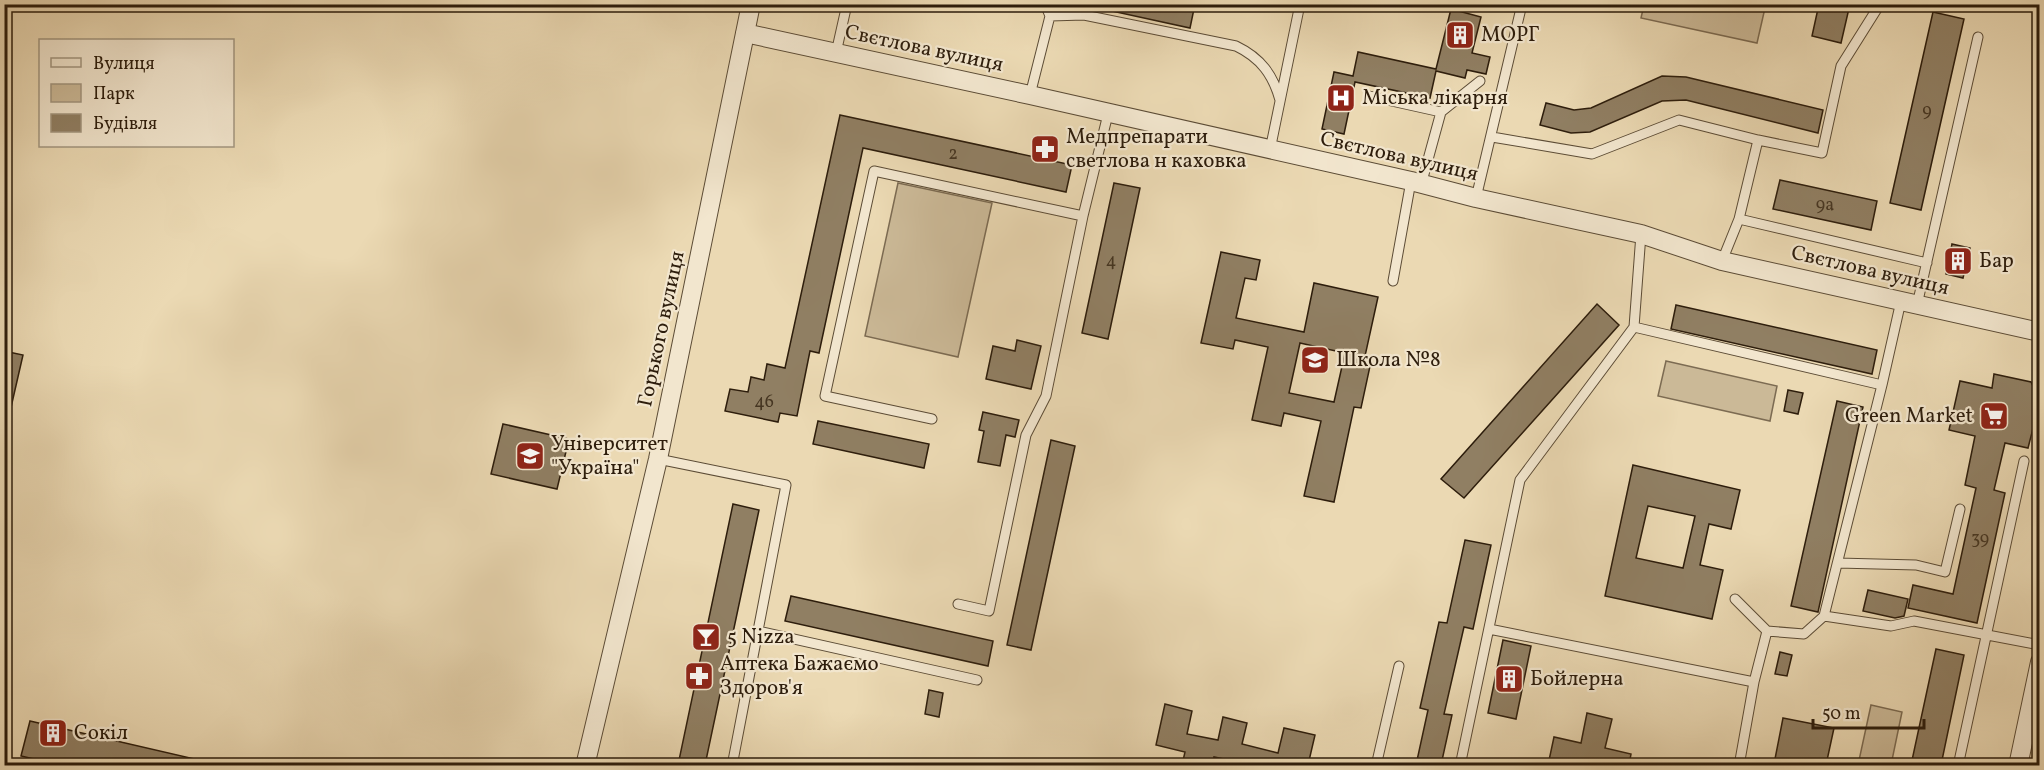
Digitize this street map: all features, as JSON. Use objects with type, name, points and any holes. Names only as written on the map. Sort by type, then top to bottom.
[{"type":"street","name":"Горького вулиця","points":[[585,765],[658,459],[752,4]]},
{"type":"street","name":"Свєтлова вулиця","points":[[745,33],[1030,95],[1641,234],[1722,261],[2040,332]]},
{"type":"street","points":[[2018,765],[2040,662]]},
{"type":"lane","points":[[836,52],[847,4]]},
{"type":"lane","points":[[1030,95],[1050,16],[1045,4]]},
{"type":"lane","points":[[1270,150],[1300,4]]},
{"type":"lane","points":[[1476,198],[1522,4]]},
{"type":"lane","points":[[1492,137],[1592,154],[1679,120],[1822,153],[1841,66],[1880,4]]},
{"type":"lane","points":[[1050,16],[1084,15],[1236,46],[1253,55],[1266,69],[1280,100]]},
{"type":"lane","points":[[1735,599],[1767,631],[1804,634],[1824,616],[1882,385],[1909,303],[1927,263],[1978,37]]},
{"type":"lane","points":[[1393,281],[1416,183],[1441,112],[1480,81]]},
{"type":"lane","points":[[1369,96],[1441,112]]},
{"type":"lane","points":[[958,604],[989,611],[1026,435],[1046,396],[1083,216],[1108,114]]},
{"type":"lane","points":[[1722,261],[1739,219],[1758,140]]},
{"type":"lane","points":[[932,420],[825,396],[874,171],[1083,216]]},
{"type":"lane","points":[[1739,219],[1927,263]]},
{"type":"lane","points":[[1460,765],[1520,480],[1634,327],[1641,234]]},
{"type":"lane","points":[[1634,327],[1882,385]]},
{"type":"lane","points":[[658,459],[786,485],[732,765]]},
{"type":"lane","points":[[1958,765],[2024,461]]},
{"type":"lane","points":[[1838,562],[1916,565],[1945,572],[1960,509]]},
{"type":"lane","points":[[1824,616],[1892,626],[1914,621],[1987,633],[2040,645]]},
{"type":"lane","points":[[1489,629],[1754,682]]},
{"type":"lane","points":[[758,631],[977,680]]},
{"type":"lane","points":[[1738,765],[1754,682],[1767,631]]},
{"type":"lane","points":[[1376,765],[1399,666]]},
{"type":"lane","points":[[4,763],[17,765]]},
{"type":"green space","points":[[1761,4],[1765,8],[1757,43],[1641,18],[1644,5]]},
{"type":"green space","points":[[898,183],[992,203],[958,357],[865,336]]},
{"type":"green space","points":[[1666,361],[1777,386],[1770,421],[1658,396]]},
{"type":"green space","points":[[1871,705],[1902,712],[1891,765],[1858,765]]},
{"type":"building","points":[[1108,4],[1195,4],[1190,28],[1107,10]]},
{"type":"building","points":[[1819,4],[1850,4],[1841,43],[1812,36]]},
{"type":"building","points":[[1451,9],[1481,17],[1472,53],[1490,57],[1486,74],[1467,70],[1465,78],[1436,71],[1430,98],[1355,82],[1344,134],[1322,129],[1334,72],[1353,76],[1358,52],[1436,69]]},
{"type":"building","points":[[1933,12],[1964,19],[1921,210],[1890,203]]},
{"type":"building","points":[[1662,76],[1686,77],[1823,110],[1818,133],[1686,100],[1662,101],[1590,132],[1571,133],[1540,125],[1546,103],[1574,110],[1591,108]]},
{"type":"building","points":[[840,115],[1072,165],[1066,192],[863,148],[819,353],[810,351],[797,416],[780,413],[778,422],[725,411],[730,389],[748,392],[751,377],[764,380],[767,364],[785,368]]},
{"type":"building","points":[[1780,180],[1877,201],[1871,230],[1773,209]]},
{"type":"building","points":[[1114,183],[1140,188],[1108,339],[1082,333]]},
{"type":"building","name":"Бар","points":[[1952,244],[1970,248],[1963,278],[1946,274]]},
{"type":"building","points":[[1221,252],[1260,260],[1256,280],[1245,278],[1236,318],[1304,332],[1314,283],[1378,297],[1365,356],[1372,357],[1361,408],[1354,407],[1334,502],[1304,496],[1321,421],[1284,413],[1281,426],[1252,420],[1268,347],[1235,340],[1233,349],[1201,343]],"holes":[[[1300,343],[1345,353],[1334,402],[1289,393]]]},
{"type":"building","points":[[1597,304],[1619,325],[1464,498],[1441,479]]},
{"type":"building","points":[[1676,305],[1877,350],[1872,374],[1671,329]]},
{"type":"building","points":[[1017,340],[1041,346],[1031,389],[986,379],[993,346],[1015,351]]},
{"type":"building","points":[[4,351],[23,355],[9,416],[4,415]]},
{"type":"building","points":[[1994,374],[2031,382],[2040,401],[2028,448],[2005,443],[1994,490],[2005,493],[1977,623],[1908,608],[1913,585],[1953,594],[1976,488],[1965,485],[1975,436],[1949,430],[1960,381],[1992,388]]},
{"type":"building","points":[[1788,390],[1803,393],[1798,414],[1784,411]]},
{"type":"building","points":[[1837,401],[1863,407],[1818,612],[1791,606]]},
{"type":"building","points":[[983,412],[1019,420],[1015,437],[1006,435],[1000,466],[978,462],[984,431],[979,430]]},
{"type":"building","points":[[818,421],[929,444],[924,468],[813,444]]},
{"type":"building","name":"Університет \"Україна\"","points":[[503,424],[569,439],[557,489],[491,474]]},
{"type":"building","points":[[1051,440],[1075,446],[1031,650],[1007,645]]},
{"type":"building","points":[[1633,465],[1740,490],[1731,529],[1709,524],[1700,565],[1723,570],[1712,619],[1605,596]],"holes":[[[1648,506],[1695,516],[1683,568],[1636,558]]]},
{"type":"building","points":[[733,504],[759,510],[705,765],[678,765]]},
{"type":"building","points":[[1465,540],[1491,545],[1473,629],[1464,627],[1444,714],[1452,715],[1441,765],[1416,765],[1428,710],[1420,708],[1439,622],[1447,623]]},
{"type":"building","points":[[1868,590],[1908,599],[1904,616],[1895,618],[1863,611]]},
{"type":"building","points":[[791,596],[993,641],[988,666],[785,621]]},
{"type":"building","name":"Бойлерна","points":[[1503,640],[1531,646],[1516,719],[1488,713]]},
{"type":"building","points":[[1936,649],[1964,655],[1941,765],[1911,765]]},
{"type":"building","points":[[1780,652],[1792,655],[1787,676],[1775,674]]},
{"type":"building","points":[[929,690],[943,693],[939,717],[925,714]]},
{"type":"building","points":[[1165,704],[1192,711],[1187,734],[1218,740],[1223,717],[1247,723],[1242,744],[1278,753],[1284,728],[1315,735],[1308,765],[1252,765],[1214,757],[1213,765],[1182,765],[1185,752],[1156,745]]},
{"type":"building","points":[[1587,713],[1612,719],[1605,748],[1631,754],[1629,765],[1548,765],[1554,737],[1581,743]]},
{"type":"building","points":[[1783,718],[1834,728],[1826,765],[1803,765],[1775,759]]},
{"type":"building","name":"Сокіл","points":[[30,721],[199,760],[199,765],[60,765],[21,756]]},
{"type":"place","name":"МОРГ","points":[[1460,35]]},
{"type":"place","name":"Міська лікарня","points":[[1341,98]]},
{"type":"place","name":"Медпрепарати светлова н каховка","points":[[1045,149]]},
{"type":"place","name":"Бар","points":[[1958,261]]},
{"type":"place","name":"Школа №8","points":[[1315,360]]},
{"type":"place","name":"Green Market","points":[[1994,416]]},
{"type":"place","name":"Університет \"Україна\"","points":[[530,456]]},
{"type":"place","name":"5 Nizza","points":[[706,637]]},
{"type":"place","name":"Аптека Бажаємо Здоров'я","points":[[699,676]]},
{"type":"place","name":"Бойлерна","points":[[1509,679]]},
{"type":"place","name":"Сокіл","points":[[53,733]]}]
